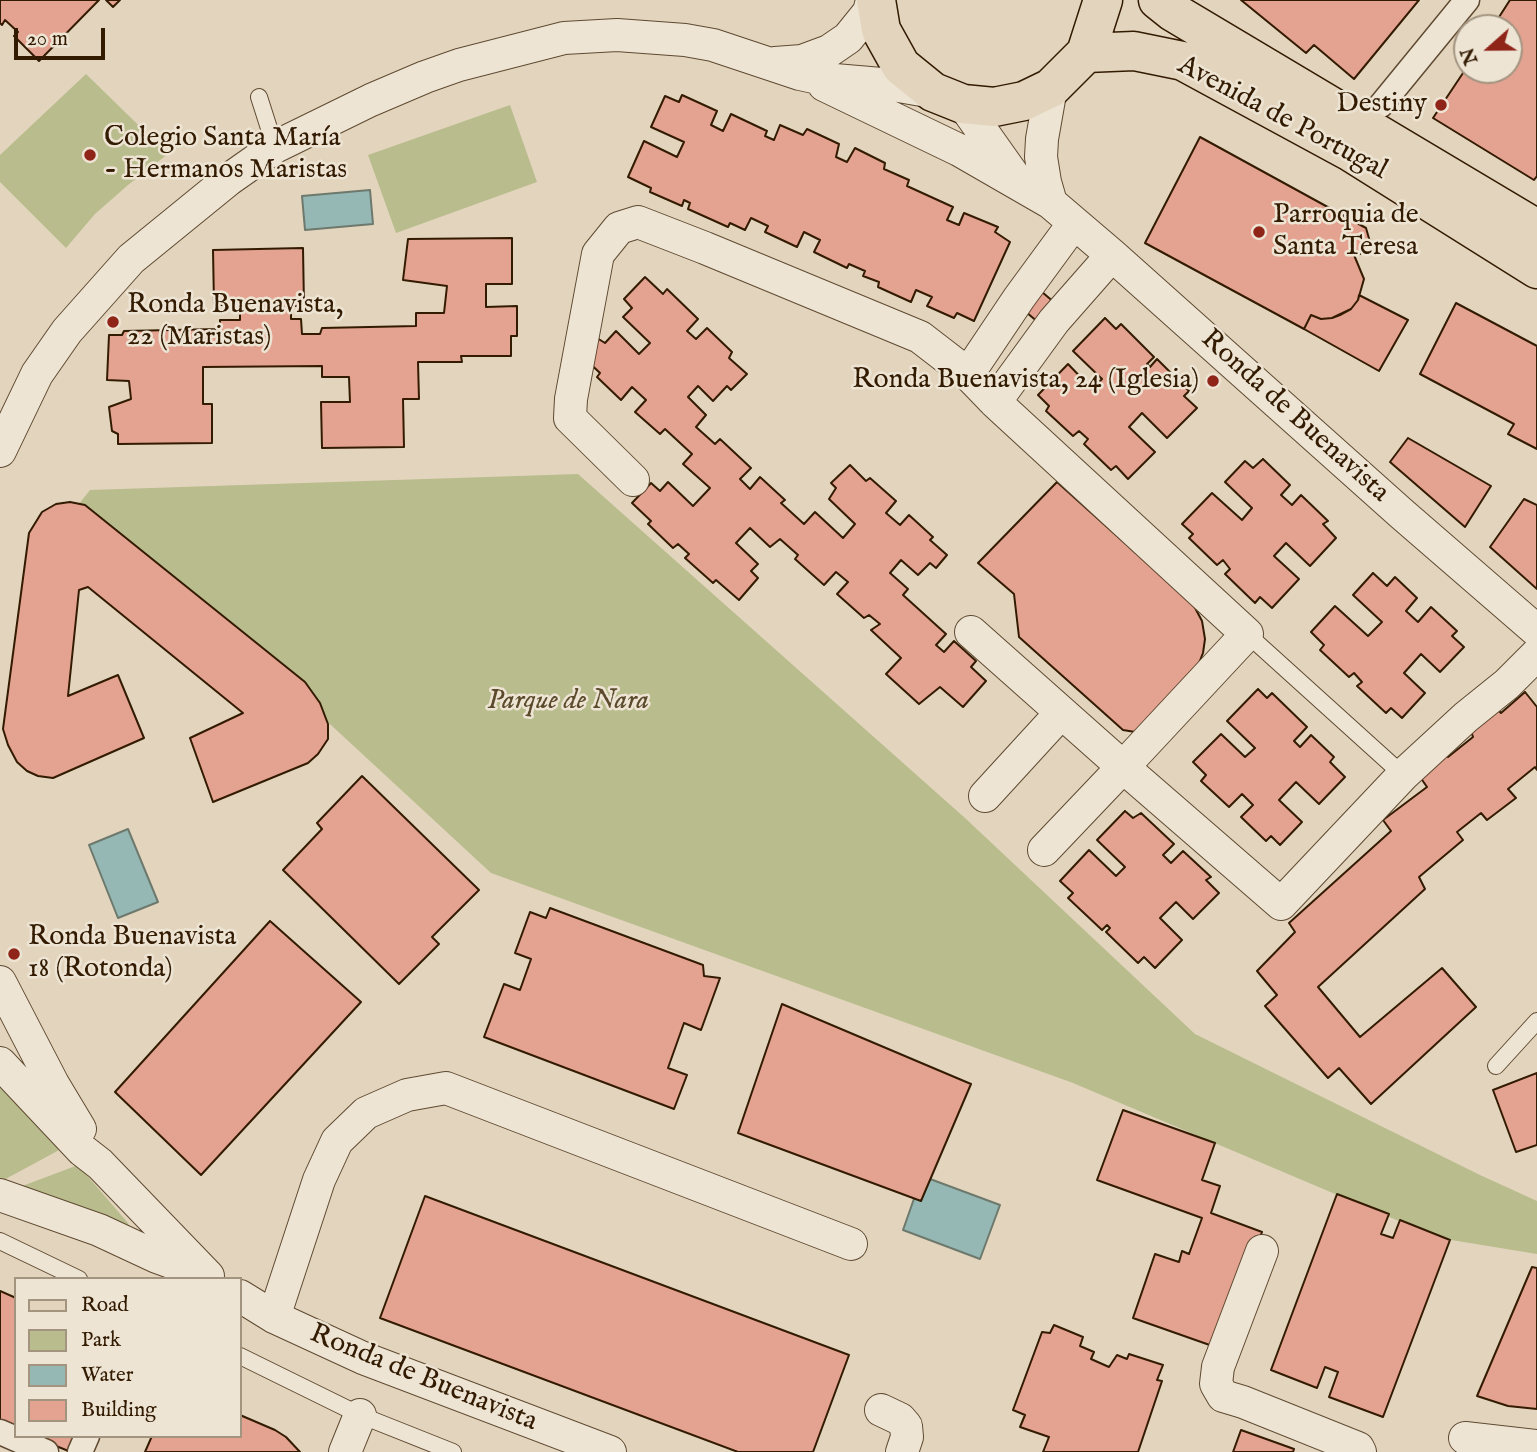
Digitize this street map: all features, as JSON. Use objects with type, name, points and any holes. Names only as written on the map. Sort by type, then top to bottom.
[{"type":"main road","points":[[874,0],[881,30],[901,66],[948,98],[994,107],[1024,102],[1051,88],[1086,53],[1103,0]]},
{"type":"main road","name":"Avenida de Portugal","points":[[1158,0],[1173,12],[1537,229]]},
{"type":"main road","name":"Avenida de Portugal","points":[[1086,53],[1135,51],[1183,61],[1349,151],[1537,269]]},
{"type":"street","name":"Ronda de Buenavista","points":[[765,64],[803,61],[828,51],[848,38],[869,12],[874,0]]},
{"type":"street","points":[[1381,105],[1467,0]]},
{"type":"street","name":"Ronda de Buenavista","points":[[0,451],[37,374],[67,331],[131,259],[228,180],[275,147],[371,100],[459,65],[564,38],[617,35],[685,40],[713,46],[800,74],[824,79],[893,85],[948,98],[1021,186]]},
{"type":"street","name":"Ronda de Buenavista","points":[[800,74],[959,150],[1051,203],[1537,631]]},
{"type":"street","points":[[1051,88],[1041,157],[1051,203]]},
{"type":"street","points":[[633,480],[570,418],[571,399],[598,254],[618,228],[638,222],[920,337],[968,374],[1247,634],[1044,850]]},
{"type":"street","points":[[968,374],[1074,223]]},
{"type":"street","points":[[995,402],[1054,321],[1112,255]]},
{"type":"street","points":[[971,632],[1281,904],[1403,775],[1466,717],[1507,684],[1537,654]]},
{"type":"street","points":[[985,796],[1061,713]]},
{"type":"street","points":[[0,982],[53,1084],[100,1164]]},
{"type":"street","points":[[0,1063],[82,1150],[100,1164],[210,1277]]},
{"type":"street","points":[[274,1317],[318,1180],[337,1141],[366,1113],[407,1095],[446,1088],[851,1244]]},
{"type":"street","points":[[0,1195],[99,1230],[157,1257],[210,1277]]},
{"type":"street","points":[[1262,1251],[1218,1367],[1216,1384],[1223,1396],[1358,1448],[1360,1452]]},
{"type":"street","name":"Ronda de Buenavista","points":[[242,1297],[274,1317],[363,1358],[610,1452]]},
{"type":"street","points":[[881,1410],[900,1419],[906,1426],[907,1437],[902,1452]]},
{"type":"street","points":[[345,1452],[360,1415]]},
{"type":"street","points":[[0,1432],[46,1452]]},
{"type":"street","points":[[1465,1437],[1537,1446]]},
{"type":"lane","points":[[259,97],[275,147]]},
{"type":"lane","points":[[1247,634],[1403,775]]},
{"type":"lane","points":[[1496,1066],[1537,1021]]},
{"type":"lane","points":[[0,1241],[75,1277]]},
{"type":"lane","name":"Ronda de Buenavista","points":[[242,1357],[360,1415],[453,1452]]},
{"type":"green space","points":[[86,74],[168,154],[95,214],[66,248],[0,182],[0,155]]},
{"type":"green space","points":[[510,105],[537,182],[396,233],[368,155]]},
{"type":"green space","name":"Parque de Nara","points":[[578,474],[965,818],[1195,1034],[1537,1201],[1537,1254],[1439,1238],[1073,1083],[491,873],[292,689],[71,514],[90,490]]},
{"type":"green space","points":[[0,1078],[63,1148],[0,1182]]},
{"type":"green space","points":[[78,1165],[129,1226],[126,1228],[17,1188]]},
{"type":"water","points":[[370,190],[373,224],[305,230],[302,196]]},
{"type":"water","points":[[128,829],[158,902],[118,918],[89,845]]},
{"type":"water","points":[[922,1176],[1000,1205],[980,1259],[903,1230]]},
{"type":"building","points":[[0,0],[99,0],[39,61],[14,36],[18,32],[5,20],[2,25],[0,23]]},
{"type":"building","points":[[106,0],[120,0],[113,7]]},
{"type":"building","points":[[1241,0],[1419,0],[1354,79],[1314,45],[1306,53]]},
{"type":"building","points":[[1510,0],[1537,0],[1537,176],[1534,180],[1433,118],[1456,84],[1523,84],[1523,14],[1501,14]]},
{"type":"building","points":[[682,95],[717,111],[711,125],[723,131],[731,114],[767,131],[765,136],[774,140],[780,125],[803,135],[807,129],[839,144],[836,157],[847,162],[855,148],[885,163],[884,169],[909,180],[907,186],[953,207],[947,220],[959,225],[964,213],[998,227],[995,232],[1010,242],[974,321],[957,313],[954,318],[927,306],[932,297],[916,290],[911,302],[878,287],[879,282],[863,276],[865,271],[849,264],[847,268],[814,252],[820,240],[804,232],[797,247],[765,232],[768,226],[751,218],[745,230],[730,223],[728,227],[688,209],[690,203],[684,200],[682,206],[650,192],[651,188],[628,177],[644,141],[677,157],[684,142],[651,127],[665,96],[679,102]]},
{"type":"building","name":"Parroquia de Santa Teresa","points":[[1200,137],[1366,228],[1370,242],[1360,254],[1354,255],[1364,279],[1358,300],[1351,309],[1332,318],[1321,319],[1311,315],[1304,329],[1145,243]]},
{"type":"building","points":[[512,238],[512,284],[486,284],[486,307],[517,306],[517,336],[511,336],[511,356],[461,356],[462,362],[418,362],[419,399],[403,399],[404,447],[322,448],[321,402],[350,402],[349,377],[322,377],[322,366],[203,367],[203,404],[212,404],[212,443],[118,444],[118,434],[112,431],[109,407],[131,399],[129,381],[107,380],[109,335],[122,335],[124,331],[220,329],[220,320],[240,320],[240,305],[214,305],[213,250],[303,248],[304,306],[291,306],[291,319],[301,319],[302,334],[320,334],[322,328],[416,326],[416,313],[444,313],[447,286],[403,280],[408,239]]},
{"type":"building","points":[[645,277],[663,294],[667,289],[698,319],[687,331],[696,339],[707,328],[732,352],[729,358],[747,374],[731,390],[727,386],[713,401],[698,386],[688,397],[706,415],[696,427],[715,444],[720,439],[751,468],[740,479],[750,489],[760,477],[785,500],[781,503],[804,524],[815,512],[843,538],[855,524],[829,499],[836,488],[831,483],[850,465],[866,481],[870,478],[896,501],[886,513],[900,525],[909,515],[933,537],[930,540],[947,555],[936,568],[930,563],[918,575],[901,560],[890,573],[908,589],[903,595],[946,634],[936,645],[944,652],[954,641],[976,661],[971,667],[986,681],[963,707],[940,687],[919,704],[886,674],[901,658],[871,630],[880,624],[869,615],[864,618],[837,594],[848,582],[836,572],[824,585],[795,559],[798,555],[780,539],[770,547],[750,528],[736,543],[758,564],[751,571],[758,578],[739,600],[716,580],[713,583],[685,558],[689,554],[678,544],[673,548],[648,524],[651,521],[632,503],[651,483],[660,491],[668,482],[693,506],[710,488],[683,464],[692,454],[665,429],[660,434],[635,412],[646,400],[632,387],[621,400],[597,377],[600,373],[581,355],[597,338],[605,343],[616,331],[639,354],[650,343],[623,317],[632,308],[624,299]]},
{"type":"building","points":[[1042,292],[1055,303],[1039,323],[1026,312]]},
{"type":"building","points":[[1359,295],[1408,320],[1379,371],[1304,329],[1311,315],[1321,319],[1340,315],[1351,309]]},
{"type":"building","points":[[1456,303],[1537,346],[1537,449],[1508,434],[1514,424],[1420,374]]},
{"type":"building","points":[[1105,318],[1116,329],[1121,324],[1154,357],[1147,364],[1150,367],[1157,359],[1189,391],[1184,396],[1197,408],[1167,438],[1142,413],[1129,427],[1155,452],[1128,479],[1116,466],[1111,470],[1084,444],[1088,439],[1079,431],[1073,436],[1046,411],[1049,406],[1038,395],[1068,364],[1092,389],[1102,379],[1073,351]]},
{"type":"building","points":[[1408,438],[1491,486],[1465,527],[1390,462]]},
{"type":"building","points":[[1263,459],[1290,485],[1281,495],[1292,505],[1301,495],[1328,521],[1323,524],[1336,538],[1310,566],[1286,543],[1274,556],[1299,579],[1272,608],[1260,597],[1255,603],[1225,574],[1230,569],[1223,560],[1217,565],[1189,538],[1193,534],[1182,524],[1212,493],[1242,520],[1252,508],[1225,482],[1245,461],[1253,468]]},
{"type":"building","points":[[1057,482],[1193,604],[1202,621],[1205,639],[1197,668],[1135,732],[1123,730],[1019,637],[1014,594],[978,563]]},
{"type":"building","points":[[1524,499],[1537,505],[1537,589],[1490,547]]},
{"type":"building","points":[[70,502],[85,505],[305,682],[320,703],[328,724],[328,739],[318,754],[308,763],[213,802],[190,738],[243,713],[88,587],[79,590],[68,696],[118,675],[144,738],[53,778],[38,776],[17,762],[3,729],[29,533],[42,512],[56,504]]},
{"type":"building","points":[[1373,573],[1387,586],[1395,577],[1417,598],[1406,611],[1418,622],[1431,607],[1457,631],[1452,636],[1464,647],[1440,672],[1421,654],[1404,673],[1425,693],[1402,718],[1391,708],[1386,713],[1357,686],[1362,682],[1354,673],[1349,677],[1320,650],[1324,645],[1311,632],[1335,606],[1368,636],[1382,622],[1353,595]]},
{"type":"building","points":[[1258,689],[1267,698],[1272,693],[1307,727],[1294,741],[1300,747],[1311,735],[1334,757],[1330,762],[1345,777],[1319,804],[1296,782],[1279,800],[1302,822],[1280,845],[1271,836],[1266,841],[1241,817],[1253,805],[1242,794],[1229,807],[1201,781],[1206,775],[1193,762],[1221,734],[1245,757],[1255,748],[1227,721]]},
{"type":"building","points":[[1525,692],[1537,707],[1537,770],[1535,767],[1508,789],[1516,798],[1487,820],[1481,813],[1457,832],[1463,840],[1419,877],[1425,889],[1318,987],[1360,1037],[1442,968],[1476,1007],[1371,1104],[1339,1068],[1328,1078],[1265,1006],[1277,995],[1257,971],[1295,932],[1289,923],[1391,831],[1383,820],[1427,787],[1418,774],[1444,754],[1448,757],[1473,737],[1471,731],[1497,709],[1501,713]]},
{"type":"building","points":[[362,776],[479,890],[432,937],[439,944],[399,984],[283,870],[322,829],[317,823]]},
{"type":"building","points":[[1125,811],[1133,818],[1141,813],[1174,844],[1163,855],[1171,863],[1183,851],[1211,877],[1206,880],[1219,893],[1193,919],[1176,902],[1160,918],[1182,940],[1155,968],[1144,957],[1138,963],[1106,932],[1110,928],[1107,925],[1102,930],[1068,898],[1073,893],[1060,881],[1089,850],[1116,876],[1125,867],[1097,840]]},
{"type":"building","points":[[550,908],[703,965],[704,976],[720,978],[701,1030],[684,1023],[668,1068],[687,1075],[674,1109],[484,1037],[504,984],[520,990],[531,959],[515,953],[530,912],[546,918]]},
{"type":"building","points":[[270,921],[361,1002],[201,1175],[115,1092]]},
{"type":"building","points":[[782,1004],[971,1084],[921,1201],[738,1133]]},
{"type":"building","points":[[1537,1073],[1537,1145],[1516,1152],[1493,1090]]},
{"type":"building","points":[[1123,1110],[1215,1143],[1202,1180],[1220,1186],[1211,1213],[1262,1232],[1221,1349],[1133,1318],[1155,1254],[1179,1262],[1182,1251],[1189,1254],[1202,1218],[1097,1180]]},
{"type":"building","points":[[1337,1194],[1389,1214],[1381,1234],[1393,1238],[1400,1220],[1450,1240],[1383,1417],[1329,1397],[1338,1372],[1325,1367],[1317,1388],[1271,1370]]},
{"type":"building","points":[[425,1196],[849,1355],[813,1452],[738,1452],[380,1318]]},
{"type":"building","points":[[1532,1267],[1537,1268],[1537,1409],[1508,1406],[1477,1396]]},
{"type":"building","points":[[0,1291],[14,1297],[14,1428],[0,1423]]},
{"type":"building","points":[[1054,1325],[1083,1337],[1080,1346],[1094,1352],[1091,1359],[1109,1367],[1117,1355],[1127,1359],[1129,1354],[1163,1365],[1157,1380],[1162,1381],[1138,1452],[1043,1452],[1049,1437],[1020,1427],[1025,1415],[1013,1410],[1042,1332],[1050,1333]]},
{"type":"building","points":[[242,1416],[275,1430],[300,1452],[145,1452],[151,1438],[242,1438]]},
{"type":"building","points":[[1241,1430],[1294,1449],[1293,1452],[1233,1452]]},
{"type":"building","points":[[36,1438],[77,1438],[71,1452]]},
{"type":"place","name":"Destiny","points":[[1441,105]]},
{"type":"place","name":"Colegio Santa María - Hermanos Maristas","points":[[90,155]]},
{"type":"place","name":"Parroquia de Santa Teresa","points":[[1259,232]]},
{"type":"place","name":"Ronda Buenavista, 22 (Maristas)","points":[[113,322]]},
{"type":"place","name":"Ronda Buenavista, 24 (Iglesia)","points":[[1213,381]]},
{"type":"place","name":"Ronda Buenavista 18 (Rotonda)","points":[[14,954]]}]
